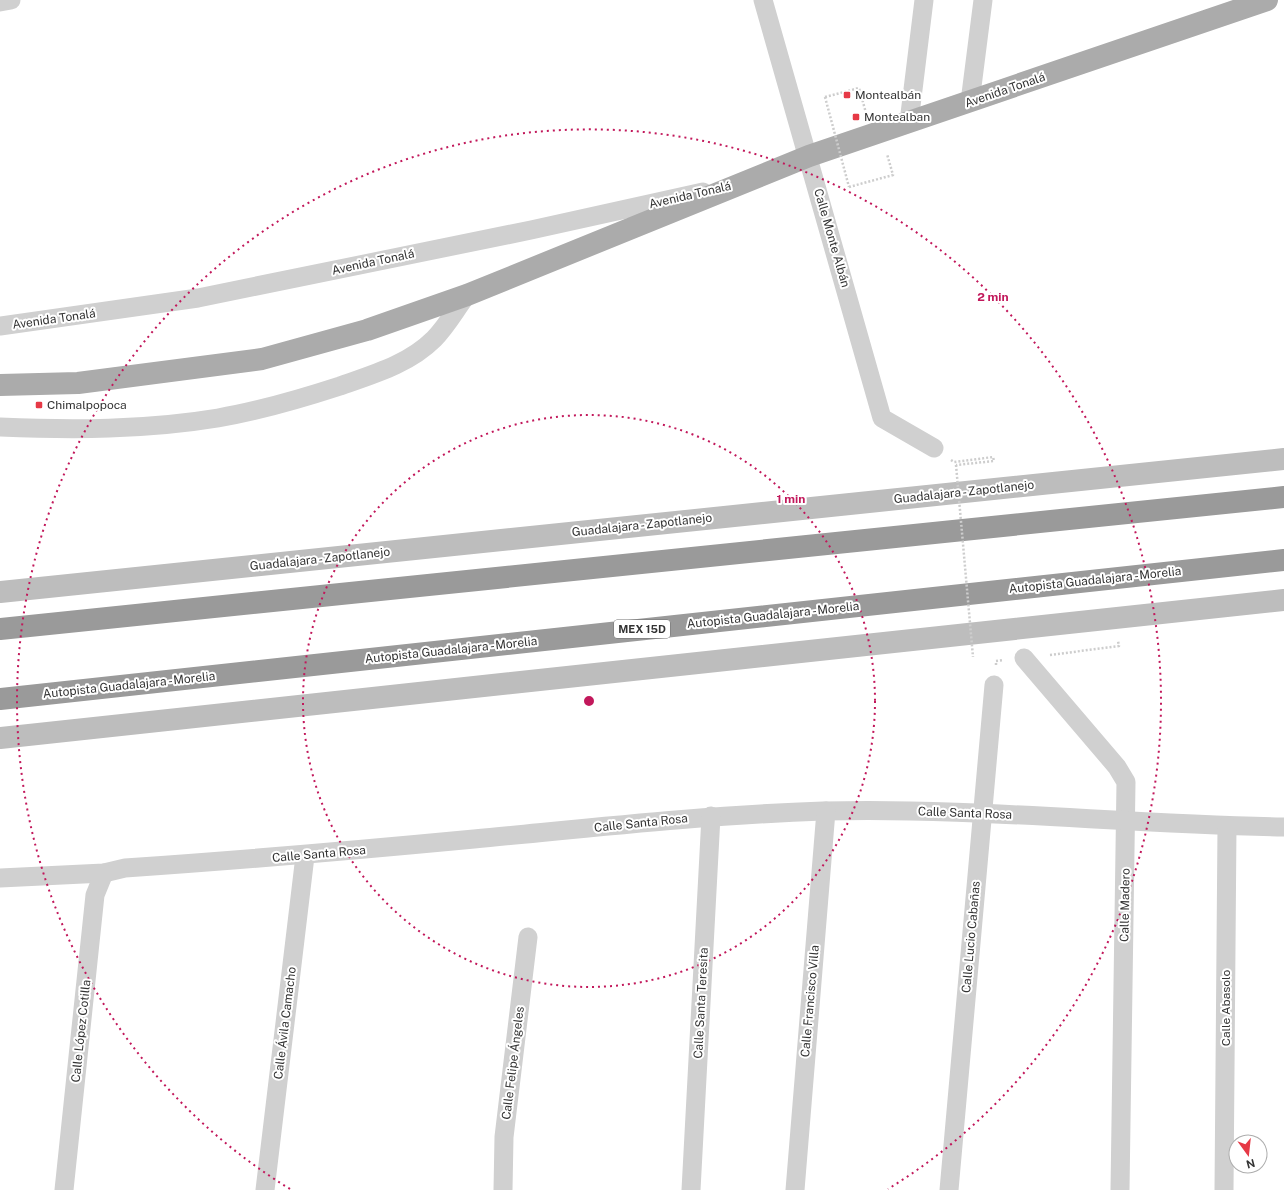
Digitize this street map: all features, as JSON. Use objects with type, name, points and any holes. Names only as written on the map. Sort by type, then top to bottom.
[{"type":"highway","points":[[0,629],[1284,497]]},
{"type":"highway","name":"Autopista Guadalajara - Morelia","points":[[0,699],[1284,560]]},
{"type":"main road","name":"Avenida Tonalá","points":[[0,385],[78,382],[262,359],[367,330],[466,295],[809,156],[1267,0]]},
{"type":"street","points":[[0,2],[11,0]]},
{"type":"street","name":"Calle Monte Albán","points":[[763,0],[809,156],[882,418],[934,448]]},
{"type":"street","points":[[909,122],[924,0]]},
{"type":"street","points":[[970,102],[983,0]]},
{"type":"street","name":"Avenida Tonalá","points":[[0,326],[198,298],[531,230],[743,183]]},
{"type":"street","points":[[0,427],[139,427],[217,418],[293,401],[385,370],[412,356],[435,338],[466,295]]},
{"type":"street","name":"Guadalajara - Zapotlanejo","points":[[0,592],[1284,459]]},
{"type":"street","points":[[0,738],[1284,600]]},
{"type":"street","name":"Calle Madero","points":[[1024,658],[1124,776],[1127,788],[1120,1190]]},
{"type":"street","name":"Calle Lucio Cabañas","points":[[949,1190],[994,685]]},
{"type":"street","name":"Calle Santa Rosa","points":[[0,878],[104,873],[125,868],[305,856],[711,816],[826,811],[982,812],[1127,822],[1284,827]]},
{"type":"street","name":"Calle Francisco Villa","points":[[794,1190],[826,811]]},
{"type":"street","name":"Calle Santa Teresita","points":[[691,1190],[711,816]]},
{"type":"street","name":"Calle Abasolo","points":[[1224,1190],[1227,826]]},
{"type":"street","name":"Calle Ávila Camacho","points":[[264,1190],[305,856]]},
{"type":"street","name":"Calle López Cotilla","points":[[64,1190],[95,895],[104,873]]},
{"type":"street","name":"Calle Felipe Ángeles","points":[[503,1190],[504,1137],[528,937]]},
{"type":"path","points":[[859,88],[825,97],[849,187],[893,175]]},
{"type":"path","points":[[934,448],[954,462],[993,457],[994,461],[956,465],[973,657]]},
{"type":"place","name":"Montealbán","points":[[847,95]]},
{"type":"place","name":"Montealban","points":[[856,117]]},
{"type":"place","name":"Chimalpopoca","points":[[39,405]]}]
